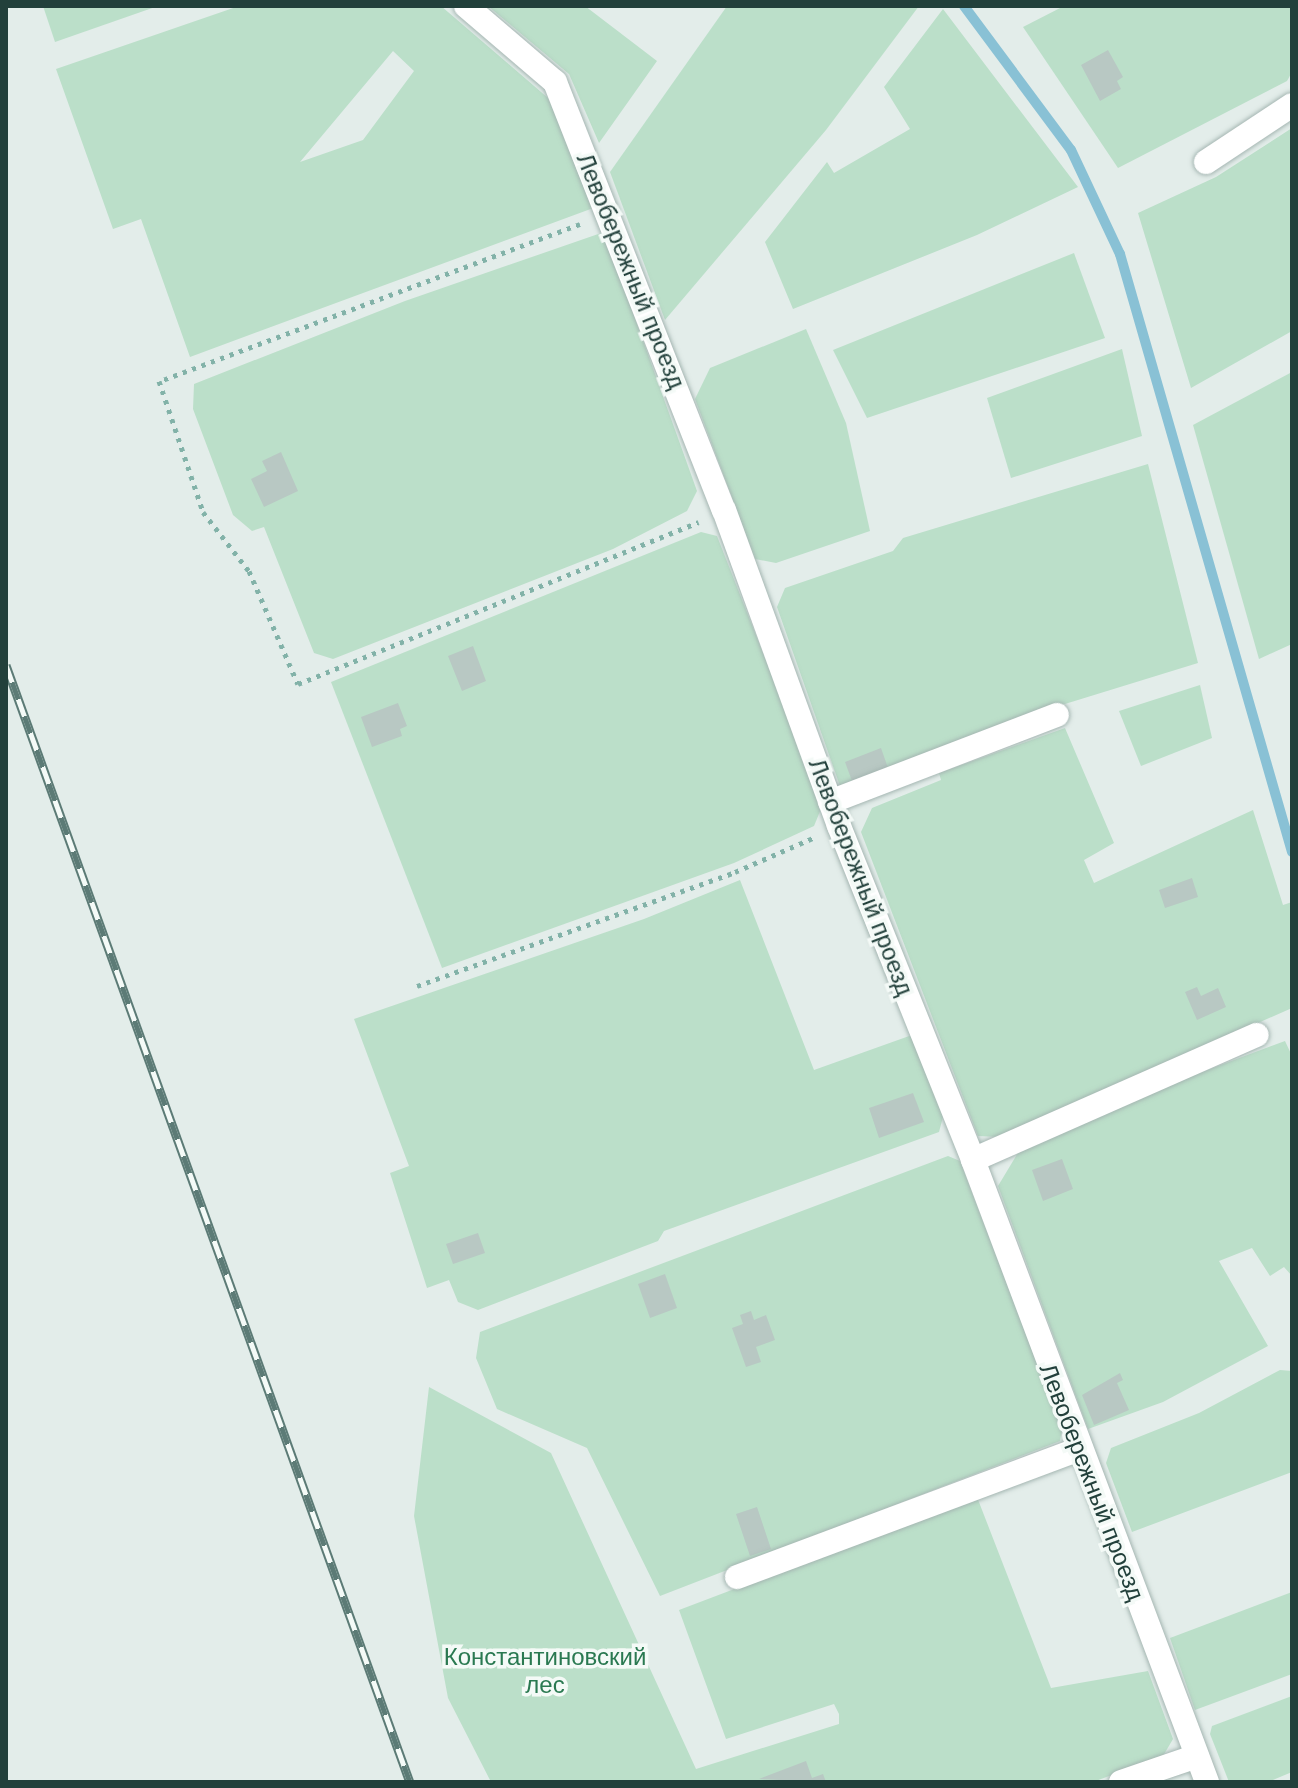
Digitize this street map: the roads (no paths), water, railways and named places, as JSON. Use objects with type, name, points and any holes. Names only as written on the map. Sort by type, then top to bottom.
[{"type":"street","name":"Левобережный проезд","points":[[466,6],[555,82],[609,212],[724,510],[839,826],[973,1160],[1079,1449],[1207,1782]]},
{"type":"street","points":[[1206,162],[1292,105]]},
{"type":"street","points":[[830,802],[1057,715]]},
{"type":"street","points":[[973,1160],[1257,1035]]},
{"type":"street","points":[[737,1577],[1079,1449]]},
{"type":"street","points":[[1121,1782],[1197,1756]]},
{"type":"waterway","points":[[964,6],[1071,150],[1120,254],[1292,852]]},
{"type":"railway","points":[[6,665],[410,1782]]},
{"type":"park label","name":"Константиновский лес","points":[[545,1671]]}]
